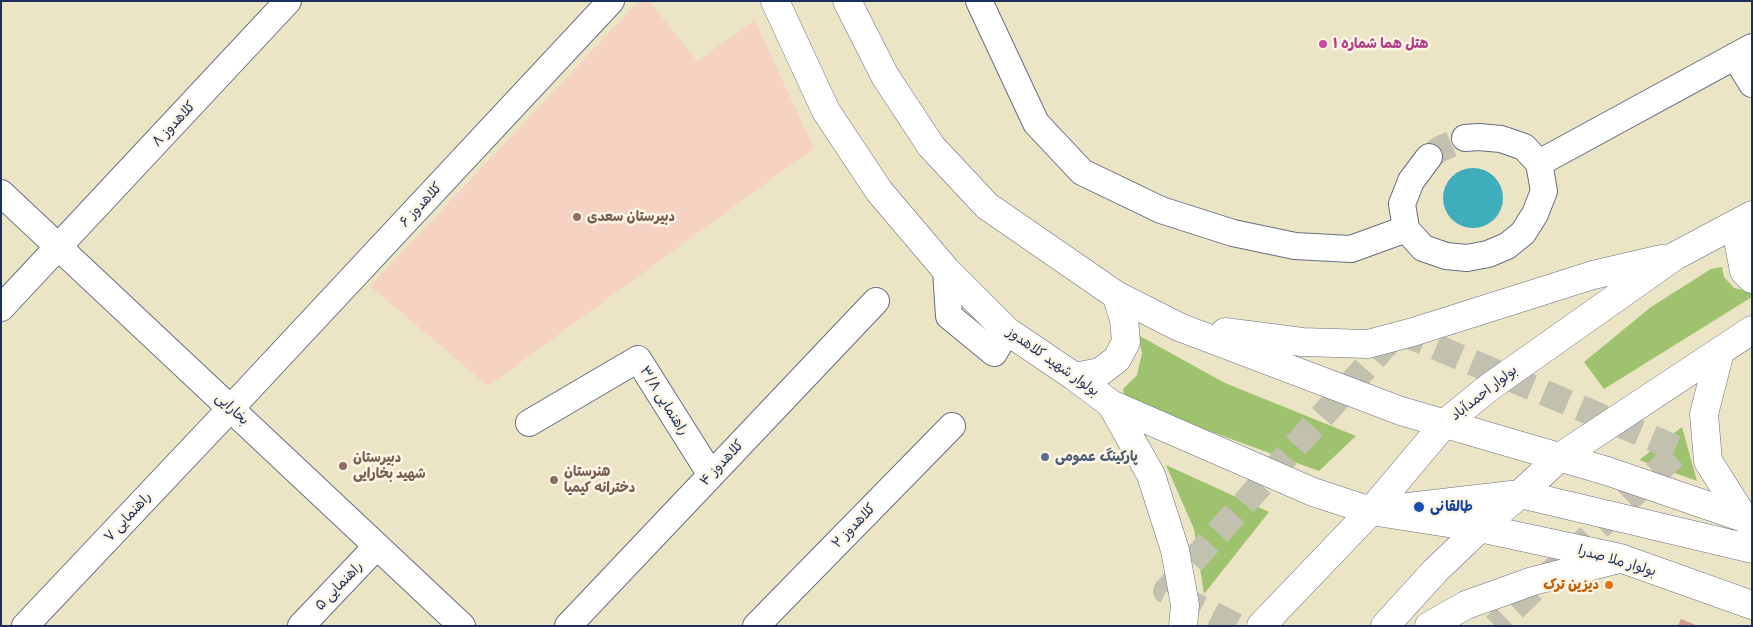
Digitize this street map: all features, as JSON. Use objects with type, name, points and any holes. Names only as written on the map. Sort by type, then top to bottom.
[{"type":"main road","name":"بولوار شهید کلاهدوز","points":[[775,1],[826,111],[879,191],[946,270],[1007,331],[1111,404],[1313,492],[1372,511],[1480,528]]},
{"type":"main road","points":[[847,1],[886,76],[930,146],[987,206],[1116,295],[1179,327],[1401,411],[1607,471],[1748,521]]},
{"type":"main road","name":"بولوار احمدآباد","points":[[1261,626],[1372,511],[1445,423],[1491,386],[1675,256],[1752,215]]},
{"type":"main road","points":[[1752,222],[1740,245],[1744,271],[1752,279]]},
{"type":"main road","points":[[1179,327],[1302,342],[1368,344],[1413,332],[1593,275],[1675,256]]},
{"type":"main road","points":[[1075,377],[1100,372],[1118,359],[1126,342],[1124,319],[1116,295]]},
{"type":"main road","points":[[1385,626],[1435,571],[1560,457],[1752,330]]},
{"type":"main road","points":[[1720,352],[1704,414],[1708,461],[1748,521]]},
{"type":"main road","points":[[1111,404],[1151,475],[1175,550],[1185,604],[1183,626]]},
{"type":"main road","points":[[1372,511],[1520,494],[1752,549]]},
{"type":"main road","name":"بولوار ملا صدرا","points":[[1480,528],[1620,558],[1752,605]]},
{"type":"main road","points":[[1429,626],[1466,605],[1533,581],[1620,558]]},
{"type":"street","name":"کلاهدوز ۸","points":[[1,308],[288,1]]},
{"type":"street","name":"کلاهدوز ۶","points":[[231,408],[611,1]]},
{"type":"street","points":[[980,1],[1036,123],[1082,172],[1161,210],[1233,233],[1295,246],[1351,249],[1406,229]]},
{"type":"street","points":[[1539,163],[1743,52],[1752,84]]},
{"type":"street","points":[[1429,157],[1411,181],[1402,204],[1406,229],[1423,248],[1446,256],[1467,258],[1488,254],[1506,246],[1523,233],[1535,214],[1544,191],[1539,163],[1524,147],[1501,139],[1465,138]]},
{"type":"street","name":"بخارایی","points":[[1,193],[462,626]]},
{"type":"street","name":"کلاهدوز ۴","points":[[568,626],[876,301]]},
{"type":"street","name":"راهنمایی ۳/۸","points":[[529,423],[638,359],[711,475]]},
{"type":"street","name":"راهنمایی ۷","points":[[25,626],[231,408]]},
{"type":"street","name":"کلاهدوز ۲","points":[[756,626],[952,426]]},
{"type":"street","name":"راهنمایی ۵","points":[[301,626],[377,546]]},
{"type":"shaded area","name":"دبیرستان سعدی","points":[[639,1],[649,1],[697,61],[755,21],[814,148],[488,386],[370,286]]},
{"type":"green space","points":[[1722,267],[1724,277],[1734,288],[1752,292],[1752,297],[1604,389],[1584,362],[1651,307],[1711,269]]},
{"type":"green space","points":[[1138,335],[1225,383],[1356,436],[1319,471],[1176,419],[1124,394],[1123,389],[1137,375],[1142,353]]},
{"type":"green space","points":[[1682,427],[1697,481],[1639,460]]},
{"type":"green space","points":[[1166,465],[1269,512],[1204,594],[1194,529]]},
{"type":"water","points":[[1467,168],[1479,168],[1495,176],[1501,186],[1503,198],[1501,210],[1495,220],[1479,228],[1467,228],[1451,220],[1443,204],[1443,192],[1451,176]]},
{"type":"building","points":[[1681,619],[1698,626],[1678,626]]},
{"type":"tunnel","points":[[1429,157],[1440,149],[1465,138]]},
{"type":"tunnel","points":[[1236,626],[1166,591],[1398,331],[1680,450],[1495,626]]},
{"type":"place","name":"هتل هما شماره ۱","points":[[1323,44]]},
{"type":"place","name":"دبیرستان سعدی","points":[[577,217]]},
{"type":"place","name":"پارکینگ عمومی","points":[[1045,457]]},
{"type":"place","name":"دبیرستان شهید بخارایی","points":[[343,466]]},
{"type":"place","name":"هنرستان دخترانه کیمیا","points":[[554,480]]},
{"type":"place","name":"طالقانی","points":[[1419,507]]},
{"type":"place","name":"دیزین ترک","points":[[1609,585]]}]
